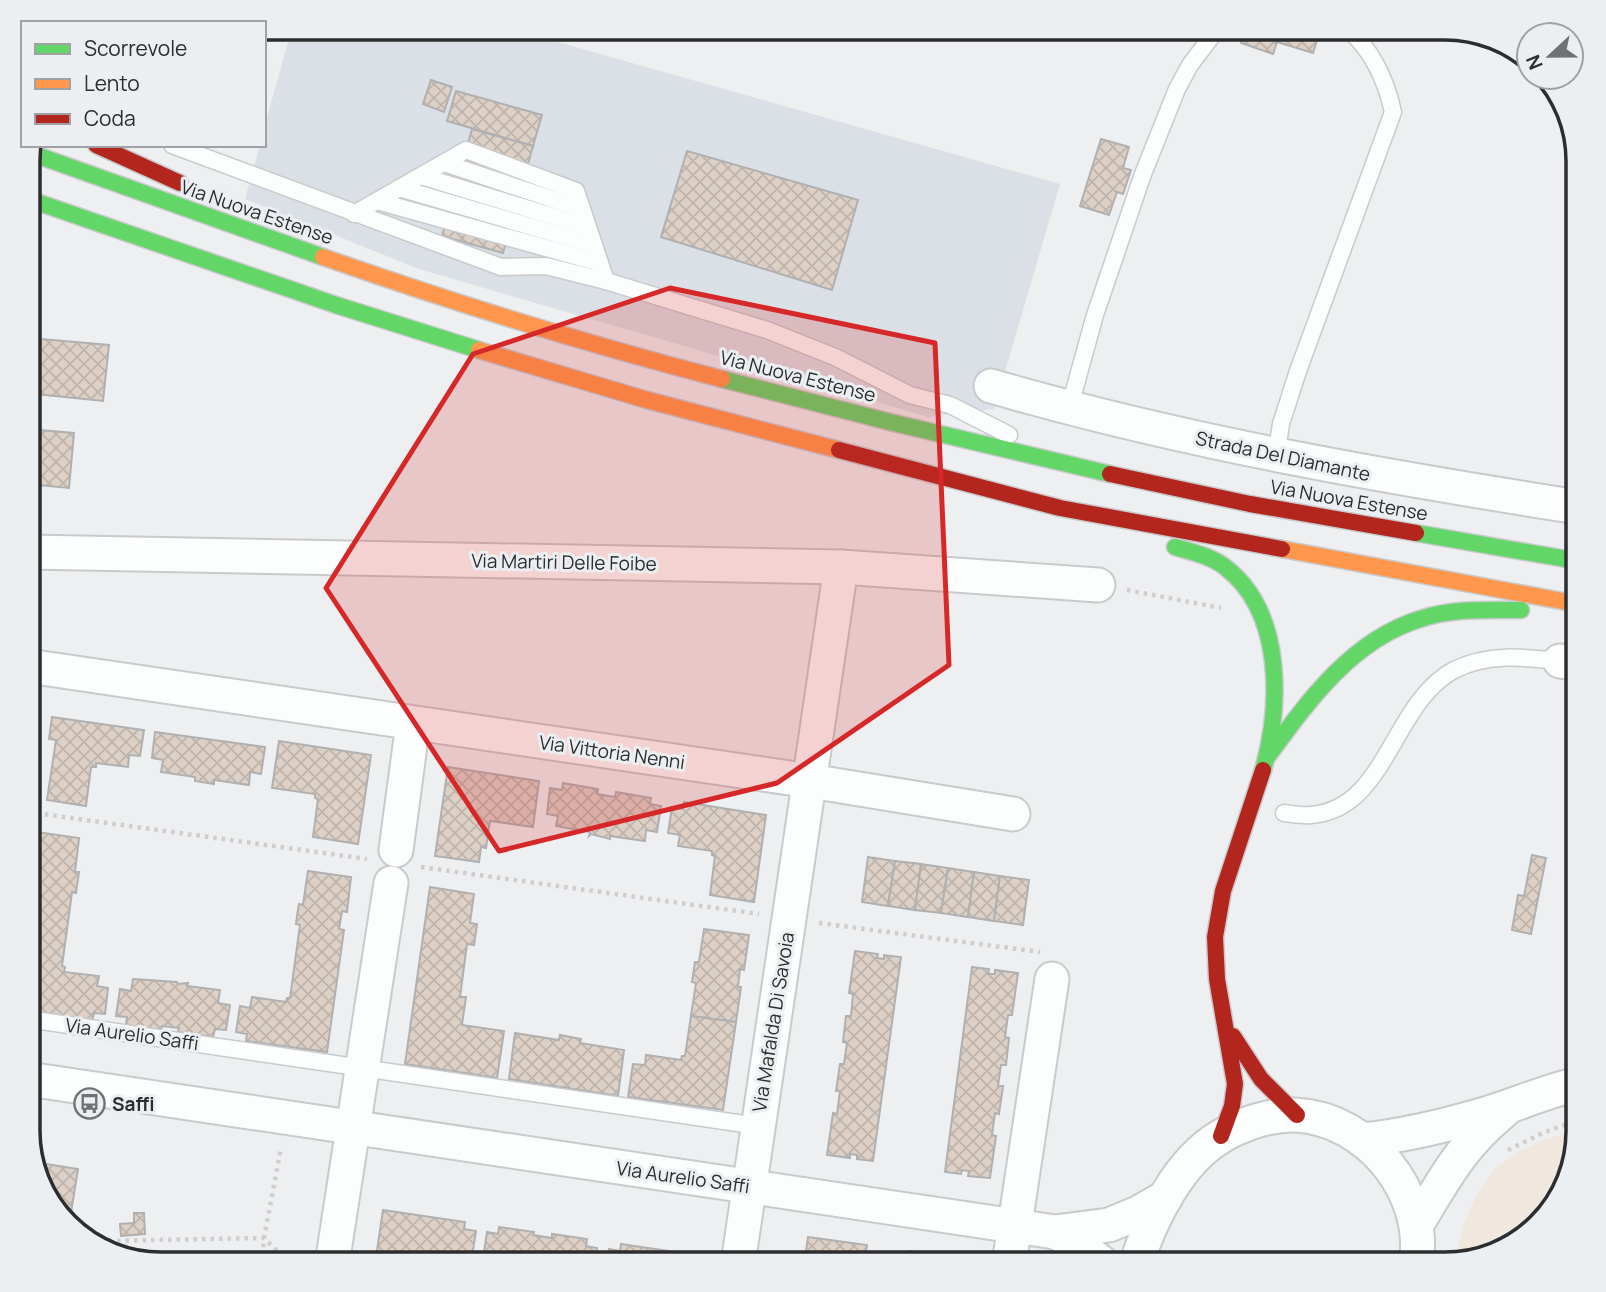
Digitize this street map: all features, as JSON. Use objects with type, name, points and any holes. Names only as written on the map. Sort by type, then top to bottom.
[{"type":"highway","points":[[100,147],[190,188]]},
{"type":"highway","name":"Via Nuova Estense","points":[[41,156],[349,266],[467,305],[654,361],[890,422],[1140,481],[1264,506],[1566,559]]},
{"type":"highway","points":[[41,203],[447,341],[647,400],[1060,508],[1566,605]]},
{"type":"highway","points":[[227,206],[349,266]]},
{"type":"highway","points":[[69,230],[336,305]]},
{"type":"highway","points":[[1060,508],[1209,558],[1224,566],[1236,576],[1259,609],[1267,627],[1273,673],[1266,758],[1220,903],[1215,940],[1235,1093],[1221,1136]]},
{"type":"highway","points":[[1266,758],[1329,677],[1352,654],[1386,633],[1418,619],[1450,612],[1566,607]]},
{"type":"highway","points":[[1226,1024],[1260,1080],[1297,1115]]},
{"type":"street","name":"Strada Del Diamante","points":[[991,387],[1069,409],[1276,456],[1385,477],[1566,505]]},
{"type":"street","name":"Via Martiri Delle Foibe","points":[[41,551],[841,567],[1098,585]]},
{"type":"street","name":"Via Mafalda Di Savoia","points":[[739,1252],[841,567]]},
{"type":"street","name":"Via Vittoria Nenni","points":[[41,668],[810,781]]},
{"type":"street","points":[[334,1252],[394,865],[413,723]]},
{"type":"street","points":[[810,781],[1013,814]]},
{"type":"street","points":[[1011,1252],[1052,979]]},
{"type":"street","name":"Via Aurelio Saffi","points":[[41,1081],[1015,1225],[1055,1232],[1088,1252]]},
{"type":"street","points":[[1362,1140],[1416,1132],[1486,1114],[1566,1086]]},
{"type":"street","points":[[1417,1224],[1458,1156],[1482,1129],[1514,1103]]},
{"type":"street","points":[[1141,1252],[1166,1197],[1202,1150],[1221,1136],[1263,1119],[1297,1115],[1329,1122],[1362,1140],[1375,1150],[1396,1174],[1417,1224],[1416,1252]]},
{"type":"street","name":"Via Aurelio Saffi","points":[[1055,1232],[1109,1224],[1138,1213],[1166,1197]]},
{"type":"lane","points":[[1069,409],[1095,315],[1143,174],[1177,89],[1189,65],[1209,40]]},
{"type":"lane","points":[[1276,456],[1281,424],[1298,371],[1393,112],[1389,92],[1375,62],[1358,40]]},
{"type":"lane","points":[[177,147],[501,267],[546,266],[606,281],[767,330],[835,357],[910,395],[950,405],[1012,437],[1140,481]]},
{"type":"lane","points":[[354,214],[443,163],[582,209],[606,281]]},
{"type":"lane","points":[[421,176],[588,227]]},
{"type":"lane","points":[[399,188],[594,245]]},
{"type":"lane","points":[[377,201],[600,263]]},
{"type":"lane","points":[[1284,813],[1312,815],[1334,809],[1362,791],[1392,746],[1413,707],[1433,686],[1454,670],[1480,661],[1513,655],[1566,662]]},
{"type":"lane","name":"Via Aurelio Saffi","points":[[41,1021],[758,1126]]},
{"type":"path","points":[[1098,585],[1231,611]]},
{"type":"path","points":[[41,814],[394,865],[1045,953],[1052,979]]},
{"type":"path","points":[[1505,1152],[1566,1124]]},
{"type":"path","points":[[263,1252],[283,1139]]},
{"type":"path","points":[[112,1241],[264,1238],[279,1252]]},
{"type":"highlighted area","points":[[670,288],[935,343],[949,665],[777,783],[499,851],[326,588],[473,354]]},
{"type":"shaded area","points":[[289,40],[550,40],[1060,184],[994,409],[928,417],[419,269],[245,199],[259,147],[266,147],[266,121]]},
{"type":"shaded area","points":[[1566,1133],[1559,1170],[1550,1191],[1536,1210],[1512,1231],[1491,1243],[1457,1250],[1476,1196],[1495,1169],[1518,1152]]},
{"type":"building","points":[[1242,40],[1317,40],[1313,53],[1277,42],[1273,54],[1241,43]]},
{"type":"building","points":[[431,80],[452,87],[444,112],[423,104]]},
{"type":"building","points":[[456,91],[542,115],[533,146],[447,121]]},
{"type":"building","points":[[472,129],[533,146],[503,253],[442,236]]},
{"type":"building","points":[[1101,139],[1129,147],[1123,168],[1131,170],[1123,194],[1117,192],[1109,215],[1080,206]]},
{"type":"building","points":[[687,151],[858,200],[832,290],[661,237]]},
{"type":"building","points":[[41,339],[109,345],[103,401],[41,395]]},
{"type":"building","points":[[41,430],[74,433],[69,488],[41,485]]},
{"type":"building","points":[[52,717],[144,730],[140,756],[129,755],[128,767],[96,763],[96,767],[91,767],[86,806],[47,800],[56,740],[49,739]]},
{"type":"building","points":[[155,732],[265,747],[261,774],[250,772],[249,785],[214,780],[214,784],[195,781],[195,777],[161,772],[163,760],[152,758]]},
{"type":"building","points":[[279,741],[371,755],[358,844],[313,837],[318,799],[315,794],[272,788]]},
{"type":"building","points":[[448,767],[539,781],[533,827],[490,821],[486,848],[481,847],[479,862],[435,856]]},
{"type":"building","points":[[563,783],[598,789],[597,794],[615,797],[616,792],[651,798],[650,804],[661,806],[657,832],[646,830],[645,841],[610,836],[610,839],[591,834],[589,836],[590,832],[556,826],[558,816],[547,814],[550,788],[562,790]]},
{"type":"building","points":[[684,802],[766,815],[754,902],[710,895],[715,856],[712,851],[678,846],[680,835],[668,833],[672,807],[683,809]]},
{"type":"building","points":[[41,833],[79,838],[75,872],[79,872],[76,893],[72,892],[62,966],[65,967],[64,972],[99,976],[97,986],[108,988],[105,1014],[94,1013],[92,1021],[41,1013]]},
{"type":"building","points":[[1532,855],[1546,858],[1531,934],[1512,930],[1518,895],[1524,896]]},
{"type":"building","points":[[868,857],[895,861],[888,906],[862,902]]},
{"type":"building","points":[[895,861],[921,864],[915,910],[888,906]]},
{"type":"building","points":[[921,864],[948,868],[941,913],[915,910]]},
{"type":"building","points":[[948,868],[974,872],[968,917],[941,913]]},
{"type":"building","points":[[308,871],[351,877],[347,912],[342,911],[339,929],[344,930],[327,1052],[246,1041],[247,1034],[236,1032],[240,1006],[250,1008],[252,997],[286,1002],[287,998],[290,998],[300,925],[296,924],[297,916],[299,904],[303,905]]},
{"type":"building","points":[[974,872],[1000,876],[994,921],[968,917]]},
{"type":"building","points":[[1000,876],[1029,880],[1023,925],[994,921]]},
{"type":"building","points":[[430,887],[474,894],[470,923],[477,924],[474,945],[467,944],[460,997],[466,997],[462,1025],[504,1031],[497,1078],[405,1064]]},
{"type":"building","points":[[704,929],[749,935],[744,970],[740,969],[738,987],[741,987],[736,1022],[691,1016],[696,983],[692,982],[695,962],[699,962]]},
{"type":"building","points":[[855,951],[878,954],[877,958],[884,959],[884,955],[901,957],[873,1161],[857,1159],[857,1155],[850,1154],[850,1158],[827,1155],[833,1113],[837,1114],[840,1091],[836,1091],[840,1064],[844,1064],[847,1043],[843,1042],[846,1016],[851,1016],[853,994],[849,993]]},
{"type":"building","points":[[972,967],[989,969],[988,974],[995,974],[995,970],[1018,973],[1012,1015],[1008,1015],[1005,1037],[1009,1038],[1006,1065],[1001,1065],[998,1086],[1003,1086],[999,1114],[995,1113],[992,1135],[996,1136],[990,1178],[968,1176],[969,1171],[962,1170],[961,1174],[945,1172]]},
{"type":"building","points":[[133,979],[188,983],[187,986],[220,990],[218,1003],[230,1005],[226,1030],[215,1029],[213,1037],[178,1032],[179,1028],[162,1026],[161,1030],[126,1025],[127,1017],[116,1016],[120,989],[131,991]]},
{"type":"building","points":[[691,1016],[736,1022],[723,1110],[628,1097],[633,1064],[645,1065],[646,1055],[681,1060],[682,1056],[685,1056]]},
{"type":"building","points":[[515,1033],[559,1040],[560,1035],[581,1039],[580,1043],[624,1050],[618,1096],[509,1079]]},
{"type":"building","points":[[45,1164],[78,1169],[71,1211],[53,1184]]},
{"type":"building","points":[[383,1210],[465,1222],[464,1229],[476,1231],[473,1252],[377,1252]]},
{"type":"building","points":[[134,1213],[144,1213],[145,1234],[121,1236],[120,1224],[134,1223]]},
{"type":"building","points":[[499,1227],[534,1232],[533,1235],[552,1238],[552,1234],[587,1239],[586,1246],[597,1248],[596,1252],[484,1252],[487,1232],[498,1234]]},
{"type":"building","points":[[808,1237],[867,1245],[866,1252],[806,1251]]},
{"type":"building","points":[[621,1244],[676,1252],[609,1252],[609,1249],[620,1251]]},
{"type":"traffic: fast","points":[[41,157],[323,257]]},
{"type":"traffic: fast","points":[[41,203],[336,305],[479,350]]},
{"type":"traffic: fast","points":[[722,379],[1110,474]]},
{"type":"traffic: fast","points":[[1416,533],[1566,559]]},
{"type":"traffic: fast","points":[[1175,547],[1208,557],[1225,567],[1244,586],[1258,609],[1268,634],[1273,661],[1273,717],[1263,770]]},
{"type":"traffic: fast","points":[[1268,756],[1316,694],[1353,657],[1373,642],[1396,629],[1432,615],[1470,610],[1521,610]]},
{"type":"traffic: slow","points":[[323,257],[521,322],[722,379]]},
{"type":"traffic: slow","points":[[479,350],[647,400],[839,450]]},
{"type":"traffic: slow","points":[[1282,549],[1566,602]]},
{"type":"traffic: jam","points":[[100,147],[180,183]]},
{"type":"traffic: jam","points":[[839,450],[1060,508],[1282,549]]},
{"type":"traffic: jam","points":[[1110,474],[1250,504],[1416,533]]},
{"type":"traffic: jam","points":[[1221,1136],[1232,1106],[1235,1084],[1217,979],[1215,937],[1223,891],[1263,770]]},
{"type":"traffic: jam","points":[[1233,1036],[1261,1079],[1297,1115]]},
{"type":"place","name":"Saffi","points":[[89,1104]]}]
